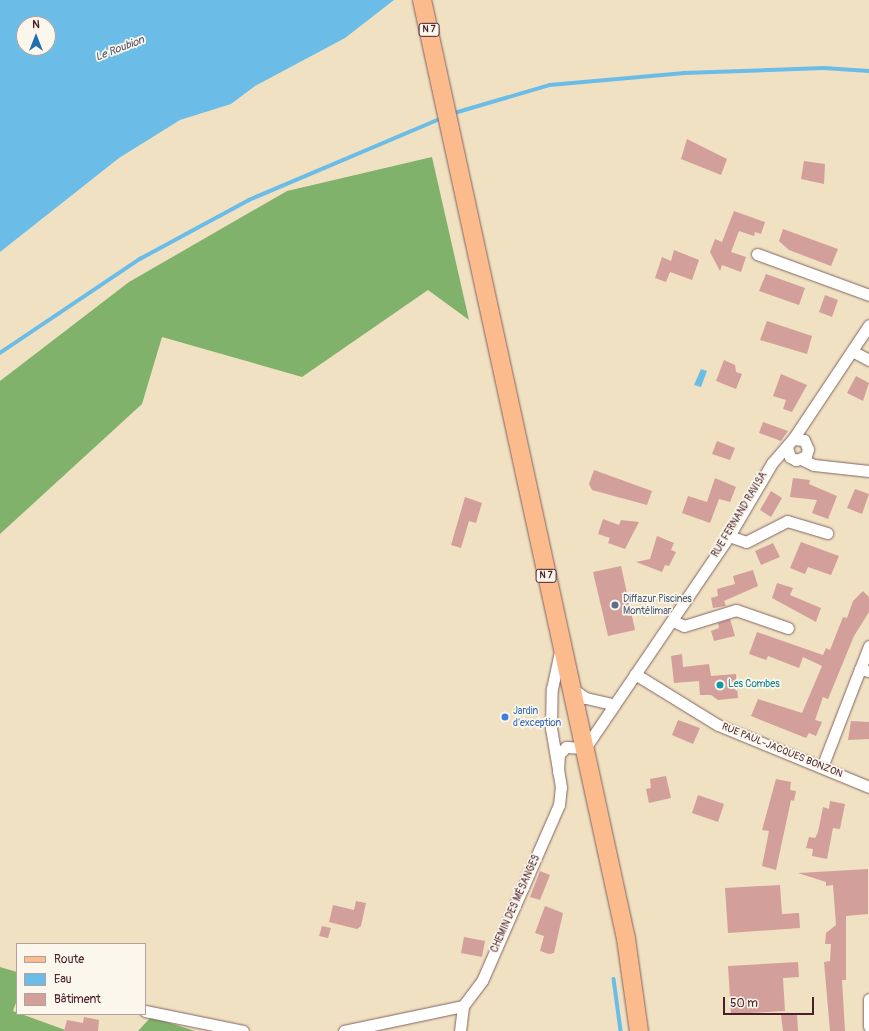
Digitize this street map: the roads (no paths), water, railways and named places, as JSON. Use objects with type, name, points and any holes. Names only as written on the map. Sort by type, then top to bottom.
[{"type":"main road","name":"N 7","points":[[422,0],[570,687],[585,748],[626,939],[639,1031]]},
{"type":"street","points":[[757,254],[869,295]]},
{"type":"street","points":[[797,459],[802,424],[869,325]]},
{"type":"street","points":[[852,351],[869,360]]},
{"type":"street","points":[[797,459],[798,444]]},
{"type":"street","points":[[798,444],[829,466]]},
{"type":"street","name":"RUE FERNAND RAVISA","points":[[585,748],[612,704],[673,621],[729,536],[772,463],[798,444]]},
{"type":"street","points":[[797,459],[829,466],[869,471]]},
{"type":"street","name":"RUE FERNAND RAVISA","points":[[772,463],[797,459]]},
{"type":"street","points":[[729,536],[746,542],[787,521],[827,534]]},
{"type":"street","points":[[673,621],[684,626],[736,610],[788,628]]},
{"type":"street","name":"CHEMIN DES MÉSANGES","points":[[558,772],[551,728],[552,689],[561,644]]},
{"type":"street","points":[[822,767],[865,670],[869,646]]},
{"type":"street","name":"RUE PAUL-JACQUES BONZON","points":[[634,674],[718,725],[869,787]]},
{"type":"street","points":[[570,687],[586,698],[612,704]]},
{"type":"street","name":"CHEMIN DES MÉSANGES","points":[[460,1031],[464,1006],[482,981],[559,805],[559,754],[566,747],[585,748]]},
{"type":"street","points":[[869,999],[869,1026]]},
{"type":"street","points":[[344,1031],[464,1006]]},
{"type":"street","points":[[146,1011],[244,1031]]},
{"type":"water","name":"Le Roubion","points":[[0,0],[394,0],[345,38],[255,86],[231,104],[180,120],[119,158],[0,252]]},
{"type":"water","points":[[701,369],[707,371],[701,387],[694,385]]},
{"type":"waterway","points":[[451,114],[550,85],[684,73],[824,68],[869,71]]},
{"type":"waterway","points":[[0,353],[140,259],[249,200],[442,118]]},
{"type":"waterway","points":[[614,979],[621,1031]]},
{"type":"place","name":"Diffazur Piscines Montélimar","points":[[615,605]]},
{"type":"place","name":"Les Combes","points":[[720,685]]},
{"type":"place","name":"Jardin d'exception","points":[[505,717]]}]
